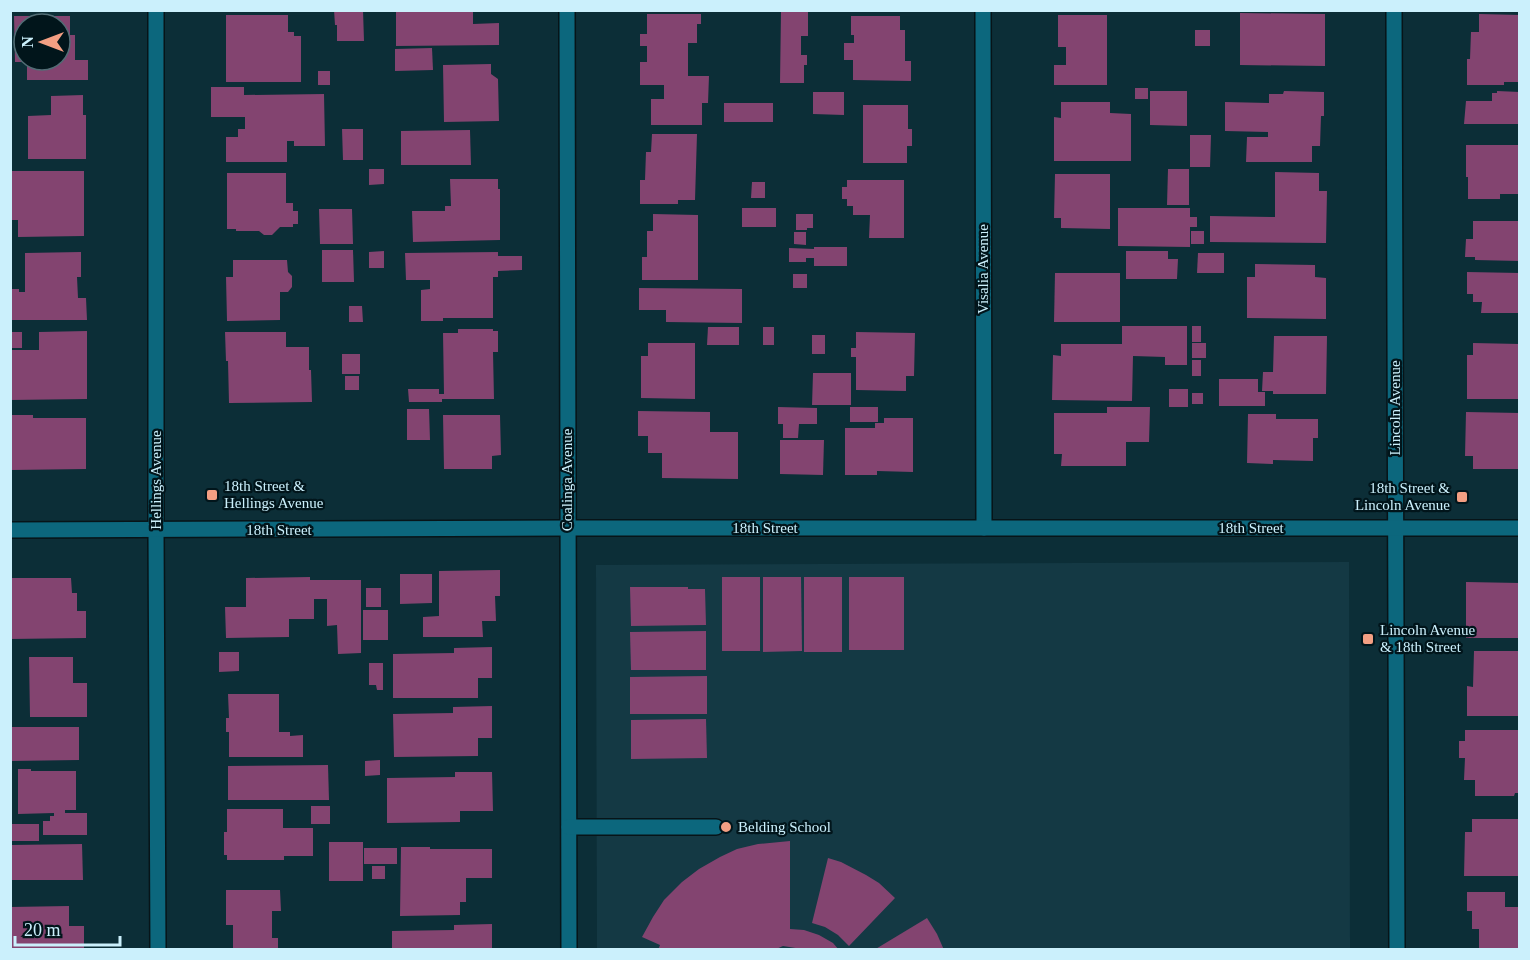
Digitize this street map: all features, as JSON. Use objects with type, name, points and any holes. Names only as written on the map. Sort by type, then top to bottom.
[{"type":"street","name":"Hellings Avenue","points":[[156,10],[158,950]]},
{"type":"street","name":"Coalinga Avenue","points":[[567,10],[569,950]]},
{"type":"street","name":"Visalia Avenue","points":[[983,10],[984,528]]},
{"type":"street","name":"Lincoln Avenue","points":[[1394,10],[1398,950]]},
{"type":"street","name":"18th Street","points":[[10,530],[1520,528]]},
{"type":"street","points":[[569,827],[716,827]]},
{"type":"shaded area","points":[[1349,562],[1350,949],[597,949],[596,565]]},
{"type":"building","points":[[334,10],[363,10],[364,41],[337,41]]},
{"type":"building","points":[[396,10],[473,10],[473,24],[499,23],[499,45],[396,46]]},
{"type":"building","points":[[781,10],[808,10],[808,36],[801,36],[801,55],[807,55],[807,65],[804,65],[804,83],[780,83]]},
{"type":"building","points":[[1240,13],[1325,14],[1325,66],[1240,65]]},
{"type":"building","points":[[647,14],[701,14],[701,24],[697,24],[697,43],[688,43],[688,76],[709,76],[708,103],[702,103],[702,125],[651,125],[651,99],[664,99],[664,85],[640,85],[640,62],[647,62],[647,46],[640,46],[640,34],[647,34]]},
{"type":"building","points":[[1479,14],[1520,15],[1520,82],[1504,82],[1504,85],[1467,85],[1467,59],[1470,59],[1471,32],[1479,32]]},
{"type":"building","points":[[226,15],[288,15],[288,32],[294,32],[294,36],[301,36],[301,82],[226,82]]},
{"type":"building","points":[[1058,15],[1107,15],[1107,85],[1054,85],[1054,65],[1066,65],[1066,47],[1058,47]]},
{"type":"building","points":[[851,16],[900,16],[900,30],[905,30],[905,61],[911,61],[911,81],[853,80],[853,60],[844,60],[844,43],[854,43],[854,35],[851,35]]},
{"type":"building","points":[[1195,30],[1210,30],[1210,46],[1195,46]]},
{"type":"building","points":[[72,35],[75,35],[75,60],[88,60],[88,80],[27,80],[27,72],[72,72]]},
{"type":"building","points":[[432,48],[433,70],[395,71],[395,49]]},
{"type":"building","points":[[491,64],[491,74],[498,79],[499,121],[444,122],[443,65]]},
{"type":"building","points":[[318,71],[330,71],[330,85],[318,85]]},
{"type":"building","points":[[211,87],[244,87],[244,95],[324,94],[325,146],[294,146],[294,141],[287,141],[287,162],[226,162],[226,137],[238,137],[238,129],[245,129],[245,117],[211,117]]},
{"type":"building","points":[[1135,88],[1148,88],[1148,99],[1135,99]]},
{"type":"building","points":[[1150,91],[1187,91],[1187,126],[1150,125]]},
{"type":"building","points":[[1284,91],[1324,92],[1320,146],[1312,146],[1312,162],[1246,162],[1247,137],[1268,137],[1268,132],[1225,131],[1225,102],[1269,103],[1269,94],[1283,94]]},
{"type":"building","points":[[1497,91],[1520,92],[1520,124],[1464,124],[1466,101],[1492,101],[1492,93],[1497,93]]},
{"type":"building","points":[[813,92],[844,92],[844,115],[813,114]]},
{"type":"building","points":[[83,95],[83,115],[86,115],[86,159],[28,159],[28,116],[51,115],[51,96]]},
{"type":"building","points":[[1061,102],[1110,102],[1110,113],[1131,114],[1131,161],[1054,161],[1054,117],[1061,118]]},
{"type":"building","points":[[724,103],[773,103],[773,122],[724,122]]},
{"type":"building","points":[[863,105],[908,105],[908,129],[912,129],[912,146],[907,146],[907,163],[863,163]]},
{"type":"building","points":[[342,129],[363,129],[363,160],[343,160]]},
{"type":"building","points":[[470,130],[471,165],[401,165],[401,131]]},
{"type":"building","points":[[652,134],[697,134],[695,200],[678,200],[678,204],[640,204],[640,180],[645,180],[646,152],[651,152]]},
{"type":"building","points":[[1190,135],[1211,135],[1210,167],[1190,167]]},
{"type":"building","points":[[1466,145],[1520,145],[1520,194],[1500,194],[1500,199],[1468,199]]},
{"type":"building","points":[[369,169],[384,169],[384,184],[369,185]]},
{"type":"building","points":[[1168,169],[1189,169],[1189,205],[1167,205]]},
{"type":"building","points":[[10,171],[84,171],[84,236],[18,237],[18,220],[10,220]]},
{"type":"building","points":[[1275,172],[1319,173],[1319,191],[1327,191],[1326,243],[1210,242],[1210,216],[1275,217]]},
{"type":"building","points":[[227,173],[286,173],[286,203],[293,203],[293,211],[298,211],[298,224],[293,224],[293,227],[280,227],[272,235],[264,235],[259,231],[227,229]]},
{"type":"building","points":[[1055,174],[1110,174],[1110,229],[1061,228],[1061,218],[1054,218]]},
{"type":"building","points":[[450,179],[498,179],[500,240],[413,242],[412,211],[445,211],[445,206],[451,206]]},
{"type":"building","points":[[847,180],[904,180],[904,238],[869,238],[870,215],[853,215],[853,206],[847,206],[847,199],[842,199],[842,187],[847,187]]},
{"type":"building","points":[[752,182],[765,182],[765,198],[751,198]]},
{"type":"building","points":[[742,208],[776,208],[776,227],[742,227]]},
{"type":"building","points":[[1118,208],[1190,208],[1190,217],[1197,217],[1197,227],[1190,227],[1190,247],[1118,246]]},
{"type":"building","points":[[319,209],[352,209],[353,244],[320,244]]},
{"type":"building","points":[[653,214],[698,215],[698,280],[642,280],[642,257],[647,257],[647,231],[653,231]]},
{"type":"building","points":[[796,214],[813,214],[813,228],[796,230]]},
{"type":"building","points":[[1473,221],[1520,221],[1520,261],[1475,260],[1475,257],[1465,257],[1466,239],[1473,239]]},
{"type":"building","points":[[1191,231],[1204,231],[1204,244],[1191,244]]},
{"type":"building","points":[[794,232],[806,232],[806,245],[794,244]]},
{"type":"building","points":[[814,247],[847,247],[847,266],[814,266],[814,258],[806,258],[806,262],[789,262],[789,248],[814,249]]},
{"type":"building","points":[[322,250],[353,250],[354,282],[322,282]]},
{"type":"building","points":[[384,251],[384,268],[369,268],[369,252]]},
{"type":"building","points":[[1126,251],[1168,251],[1168,259],[1178,259],[1177,279],[1126,279]]},
{"type":"building","points":[[81,252],[81,277],[77,277],[78,298],[86,298],[87,320],[10,320],[10,289],[25,292],[25,253]]},
{"type":"building","points":[[498,252],[498,256],[522,256],[522,270],[498,271],[498,277],[493,277],[493,318],[443,318],[443,321],[421,321],[421,290],[430,289],[430,280],[406,280],[405,253]]},
{"type":"building","points":[[1198,253],[1224,253],[1224,273],[1197,273]]},
{"type":"building","points":[[233,260],[287,260],[288,272],[292,276],[292,287],[288,292],[280,292],[280,320],[227,321],[226,277],[233,277]]},
{"type":"building","points":[[1255,264],[1315,265],[1315,277],[1326,278],[1326,319],[1247,318],[1247,277],[1255,277]]},
{"type":"building","points":[[1467,272],[1520,273],[1520,313],[1481,313],[1482,302],[1473,302],[1473,294],[1467,294]]},
{"type":"building","points":[[1055,273],[1120,273],[1120,322],[1054,322]]},
{"type":"building","points":[[793,274],[807,274],[807,288],[793,288]]},
{"type":"building","points":[[639,288],[742,289],[742,323],[666,322],[666,310],[639,310]]},
{"type":"building","points":[[349,306],[362,306],[363,322],[349,322]]},
{"type":"building","points":[[1122,326],[1187,326],[1187,365],[1165,365],[1165,357],[1133,356],[1132,401],[1052,400],[1053,355],[1061,356],[1061,344],[1122,344]]},
{"type":"building","points":[[1192,326],[1201,326],[1201,342],[1192,342]]},
{"type":"building","points":[[708,327],[739,327],[739,345],[707,345]]},
{"type":"building","points":[[763,327],[774,327],[774,345],[763,345]]},
{"type":"building","points":[[458,329],[498,331],[498,352],[493,352],[494,399],[442,399],[442,402],[409,402],[408,389],[439,389],[439,394],[444,394],[443,333],[458,333]]},
{"type":"building","points":[[87,331],[87,399],[10,400],[10,350],[39,350],[39,332]]},
{"type":"building","points":[[10,332],[22,332],[22,348],[10,348]]},
{"type":"building","points":[[225,332],[286,332],[286,347],[309,347],[312,402],[229,403]]},
{"type":"building","points":[[856,332],[915,333],[914,376],[906,376],[906,391],[856,390],[856,357],[851,357],[851,348],[856,348]]},
{"type":"building","points":[[812,335],[825,335],[825,354],[812,354]]},
{"type":"building","points":[[1274,336],[1327,336],[1326,394],[1273,394],[1273,391],[1262,391],[1263,372],[1273,372]]},
{"type":"building","points":[[648,343],[695,343],[695,399],[641,398],[641,356],[648,356]]},
{"type":"building","points":[[1192,343],[1206,343],[1206,358],[1192,358]]},
{"type":"building","points":[[1473,343],[1520,344],[1520,399],[1467,399],[1467,355],[1473,355]]},
{"type":"building","points":[[342,354],[360,354],[360,374],[342,374]]},
{"type":"building","points":[[1192,360],[1201,360],[1201,376],[1192,376]]},
{"type":"building","points":[[813,373],[851,373],[851,405],[812,405]]},
{"type":"building","points":[[345,376],[359,376],[359,390],[345,390]]},
{"type":"building","points":[[1219,379],[1258,379],[1258,392],[1265,392],[1265,406],[1219,406]]},
{"type":"building","points":[[1169,389],[1188,389],[1188,407],[1169,407]]},
{"type":"building","points":[[1192,393],[1203,393],[1203,404],[1192,404]]},
{"type":"building","points":[[778,407],[817,408],[817,424],[799,424],[798,438],[783,438],[783,424],[778,424]]},
{"type":"building","points":[[850,407],[878,407],[878,422],[850,422]]},
{"type":"building","points":[[1107,407],[1150,407],[1149,442],[1126,442],[1126,466],[1061,466],[1062,454],[1054,454],[1054,413],[1107,413]]},
{"type":"building","points":[[407,409],[429,409],[430,440],[407,440]]},
{"type":"building","points":[[638,411],[710,412],[710,432],[738,432],[738,479],[662,478],[662,453],[648,453],[648,436],[638,436]]},
{"type":"building","points":[[1466,412],[1520,413],[1520,469],[1473,469],[1473,456],[1465,456]]},
{"type":"building","points":[[1248,414],[1276,414],[1276,419],[1318,419],[1318,438],[1313,438],[1313,461],[1273,460],[1273,464],[1247,463]]},
{"type":"building","points":[[10,415],[33,415],[33,418],[86,418],[86,469],[11,470]]},
{"type":"building","points":[[443,415],[500,415],[501,455],[492,456],[492,469],[444,469]]},
{"type":"building","points":[[884,418],[913,418],[913,472],[877,471],[877,475],[845,475],[845,428],[875,428],[875,423],[884,423]]},
{"type":"building","points":[[780,440],[824,440],[823,475],[780,474]]},
{"type":"building","points":[[500,570],[500,596],[495,596],[496,621],[482,621],[483,637],[423,637],[423,617],[439,616],[439,571]]},
{"type":"building","points":[[400,574],[432,574],[432,603],[400,604]]},
{"type":"building","points":[[310,577],[310,580],[361,580],[361,653],[338,654],[337,625],[327,626],[327,599],[314,599],[314,619],[289,619],[289,637],[226,638],[225,607],[246,607],[246,578]]},
{"type":"building","points":[[722,577],[760,577],[760,651],[722,651]]},
{"type":"building","points":[[763,577],[801,577],[802,651],[763,652]]},
{"type":"building","points":[[804,577],[842,577],[842,652],[804,652]]},
{"type":"building","points":[[849,577],[904,577],[904,650],[849,650]]},
{"type":"building","points":[[10,578],[71,578],[72,593],[77,593],[77,611],[86,611],[86,638],[10,639]]},
{"type":"building","points":[[1466,582],[1520,583],[1520,638],[1466,638]]},
{"type":"building","points":[[630,587],[705,589],[706,625],[631,626]]},
{"type":"building","points":[[366,588],[381,588],[381,607],[366,607]]},
{"type":"building","points":[[363,610],[388,610],[388,640],[363,640]]},
{"type":"building","points":[[706,631],[706,670],[631,670],[630,632]]},
{"type":"building","points":[[492,647],[492,678],[478,678],[478,698],[393,698],[393,654],[454,653],[454,648]]},
{"type":"building","points":[[1474,651],[1520,651],[1519,716],[1467,716],[1467,686],[1473,687]]},
{"type":"building","points":[[219,652],[239,652],[239,671],[219,672]]},
{"type":"building","points":[[29,657],[73,657],[73,683],[87,683],[87,717],[30,717]]},
{"type":"building","points":[[369,663],[383,663],[383,690],[377,690],[376,685],[369,685]]},
{"type":"building","points":[[707,676],[707,714],[630,714],[630,677]]},
{"type":"building","points":[[228,694],[279,694],[279,732],[290,732],[290,736],[303,735],[303,757],[229,757],[229,732],[226,732],[226,718],[229,718]]},
{"type":"building","points":[[492,706],[492,738],[478,738],[478,756],[394,757],[393,714],[453,713],[453,707]]},
{"type":"building","points":[[706,719],[707,758],[631,759],[631,720]]},
{"type":"building","points":[[10,727],[79,727],[79,760],[10,761]]},
{"type":"building","points":[[1465,730],[1520,730],[1520,793],[1515,793],[1514,796],[1475,796],[1475,780],[1464,780],[1465,758],[1459,758],[1459,741],[1465,741]]},
{"type":"building","points":[[380,760],[380,775],[365,776],[365,761]]},
{"type":"building","points":[[328,765],[329,800],[228,800],[228,766]]},
{"type":"building","points":[[18,769],[76,771],[76,810],[65,810],[65,813],[87,813],[87,835],[43,835],[43,821],[50,821],[50,816],[54,816],[54,813],[18,814]]},
{"type":"building","points":[[455,772],[492,772],[493,811],[460,811],[460,822],[387,823],[387,778],[455,777]]},
{"type":"building","points":[[311,806],[330,806],[330,824],[311,824]]},
{"type":"building","points":[[227,809],[283,809],[283,828],[313,828],[313,856],[284,856],[284,860],[227,860],[227,855],[224,855],[224,832],[227,832]]},
{"type":"building","points":[[1472,819],[1520,819],[1520,876],[1464,876],[1465,832],[1472,832]]},
{"type":"building","points":[[10,824],[39,824],[39,841],[10,841]]},
{"type":"building","points":[[790,841],[790,929],[804,930],[819,935],[833,943],[839,950],[808,950],[783,946],[774,950],[658,950],[660,945],[642,937],[664,900],[699,869],[737,849],[758,844]]},
{"type":"building","points":[[329,842],[363,842],[363,881],[329,881]]},
{"type":"building","points":[[82,844],[83,880],[10,880],[10,845]]},
{"type":"building","points":[[401,847],[492,849],[492,878],[466,878],[466,902],[460,902],[460,915],[400,916]]},
{"type":"building","points":[[364,848],[397,848],[397,864],[364,864]]},
{"type":"building","points":[[828,858],[866,875],[879,883],[895,898],[849,946],[838,935],[825,927],[812,923]]},
{"type":"building","points":[[372,866],[385,866],[385,879],[372,879]]},
{"type":"building","points":[[226,890],[280,890],[281,911],[272,911],[272,938],[278,938],[278,950],[233,950],[233,925],[226,925]]},
{"type":"building","points":[[1467,892],[1505,892],[1505,907],[1520,907],[1520,950],[1479,950],[1479,929],[1472,929],[1472,911],[1467,911]]},
{"type":"building","points":[[69,906],[69,926],[84,926],[84,950],[10,950],[10,907]]},
{"type":"building","points":[[927,918],[944,950],[874,950]]},
{"type":"building","points":[[492,924],[492,950],[392,950],[392,931],[454,930],[454,925]]},
{"type":"place","name":"18th Street & Hellings Avenue","points":[[212,495]]},
{"type":"place","name":"18th Street & Lincoln Avenue","points":[[1462,497]]},
{"type":"place","name":"Lincoln Avenue & 18th Street","points":[[1368,639]]},
{"type":"place","name":"Belding School","points":[[726,827]]}]
